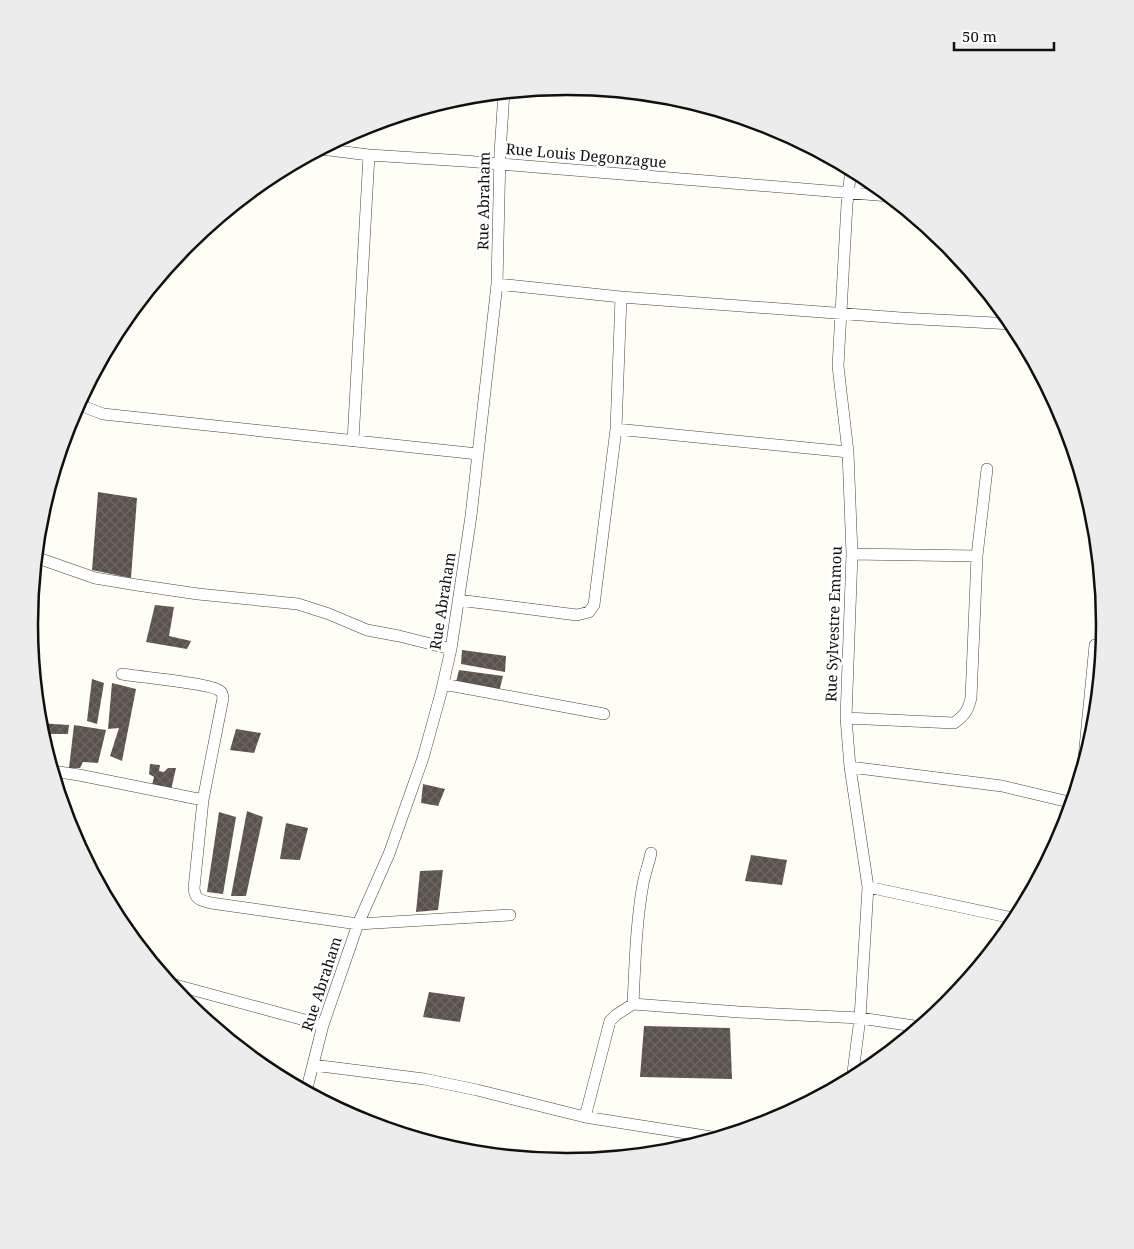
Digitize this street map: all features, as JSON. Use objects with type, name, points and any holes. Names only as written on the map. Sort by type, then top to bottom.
[{"type":"street","name":"Rue Abraham","points":[[308,1086],[323,1025],[358,924],[389,854],[423,758],[451,649],[471,516],[498,284],[500,164],[504,99]]},
{"type":"street","name":"Rue Louis Degonzague","points":[[332,150],[369,155],[876,195]]},
{"type":"street","points":[[353,441],[369,155]]},
{"type":"street","name":"Rue Sylvestre Emmou","points":[[850,177],[838,366],[848,452],[852,554],[846,718],[850,767],[868,887],[860,1018],[853,1070]]},
{"type":"street","points":[[498,284],[621,297],[1002,323]]},
{"type":"street","points":[[458,600],[577,615],[589,612],[594,605],[616,430],[621,297]]},
{"type":"street","points":[[85,407],[103,414],[478,454]]},
{"type":"street","points":[[616,430],[848,452]]},
{"type":"street","points":[[846,718],[954,723],[963,717],[969,708],[977,556],[987,469]]},
{"type":"street","points":[[852,554],[977,556]]},
{"type":"street","points":[[42,559],[95,578],[198,594],[298,604],[368,630],[451,649]]},
{"type":"street","points":[[1089,712],[1095,645]]},
{"type":"street","points":[[122,674],[198,684],[219,690],[222,693],[223,698],[203,800],[194,888],[195,895],[199,899],[211,903],[358,924],[510,915]]},
{"type":"street","points":[[443,684],[604,714]]},
{"type":"street","points":[[850,767],[1002,786],[1066,801]]},
{"type":"street","points":[[59,772],[203,800]]},
{"type":"street","points":[[633,1004],[638,921],[644,882],[651,854]]},
{"type":"street","points":[[868,887],[1008,917]]},
{"type":"street","points":[[181,987],[323,1025]]},
{"type":"street","points":[[585,1117],[610,1021],[633,1004],[860,1018],[913,1026]]},
{"type":"street","points":[[313,1065],[424,1079],[585,1117],[704,1136]]},
{"type":"building","points":[[98,492],[137,498],[131,578],[92,570]]},
{"type":"building","points":[[155,605],[174,607],[169,636],[191,641],[187,649],[146,642]]},
{"type":"building","points":[[462,650],[506,656],[505,672],[461,664]]},
{"type":"building","points":[[459,670],[503,676],[499,692],[456,682]]},
{"type":"building","points":[[92,679],[104,683],[97,724],[87,721]]},
{"type":"building","points":[[112,683],[136,689],[122,761],[110,756],[119,728],[108,729]]},
{"type":"building","points":[[47,724],[69,725],[68,734],[49,734]]},
{"type":"building","points":[[74,725],[106,730],[98,763],[83,762],[80,768],[69,768]]},
{"type":"building","points":[[236,729],[261,733],[254,753],[230,750]]},
{"type":"building","points":[[150,764],[160,765],[159,771],[164,772],[168,768],[176,768],[171,790],[152,785],[154,777],[149,774]]},
{"type":"building","points":[[423,784],[445,789],[438,806],[421,803]]},
{"type":"building","points":[[247,811],[263,817],[246,896],[231,896]]},
{"type":"building","points":[[219,812],[236,817],[223,894],[207,892]]},
{"type":"building","points":[[286,823],[308,828],[300,860],[280,859]]},
{"type":"building","points":[[751,855],[787,860],[782,885],[745,881]]},
{"type":"building","points":[[443,870],[438,910],[416,912],[420,871]]},
{"type":"building","points":[[429,992],[465,997],[460,1022],[423,1017]]},
{"type":"building","points":[[644,1026],[730,1028],[732,1079],[640,1077]]}]
